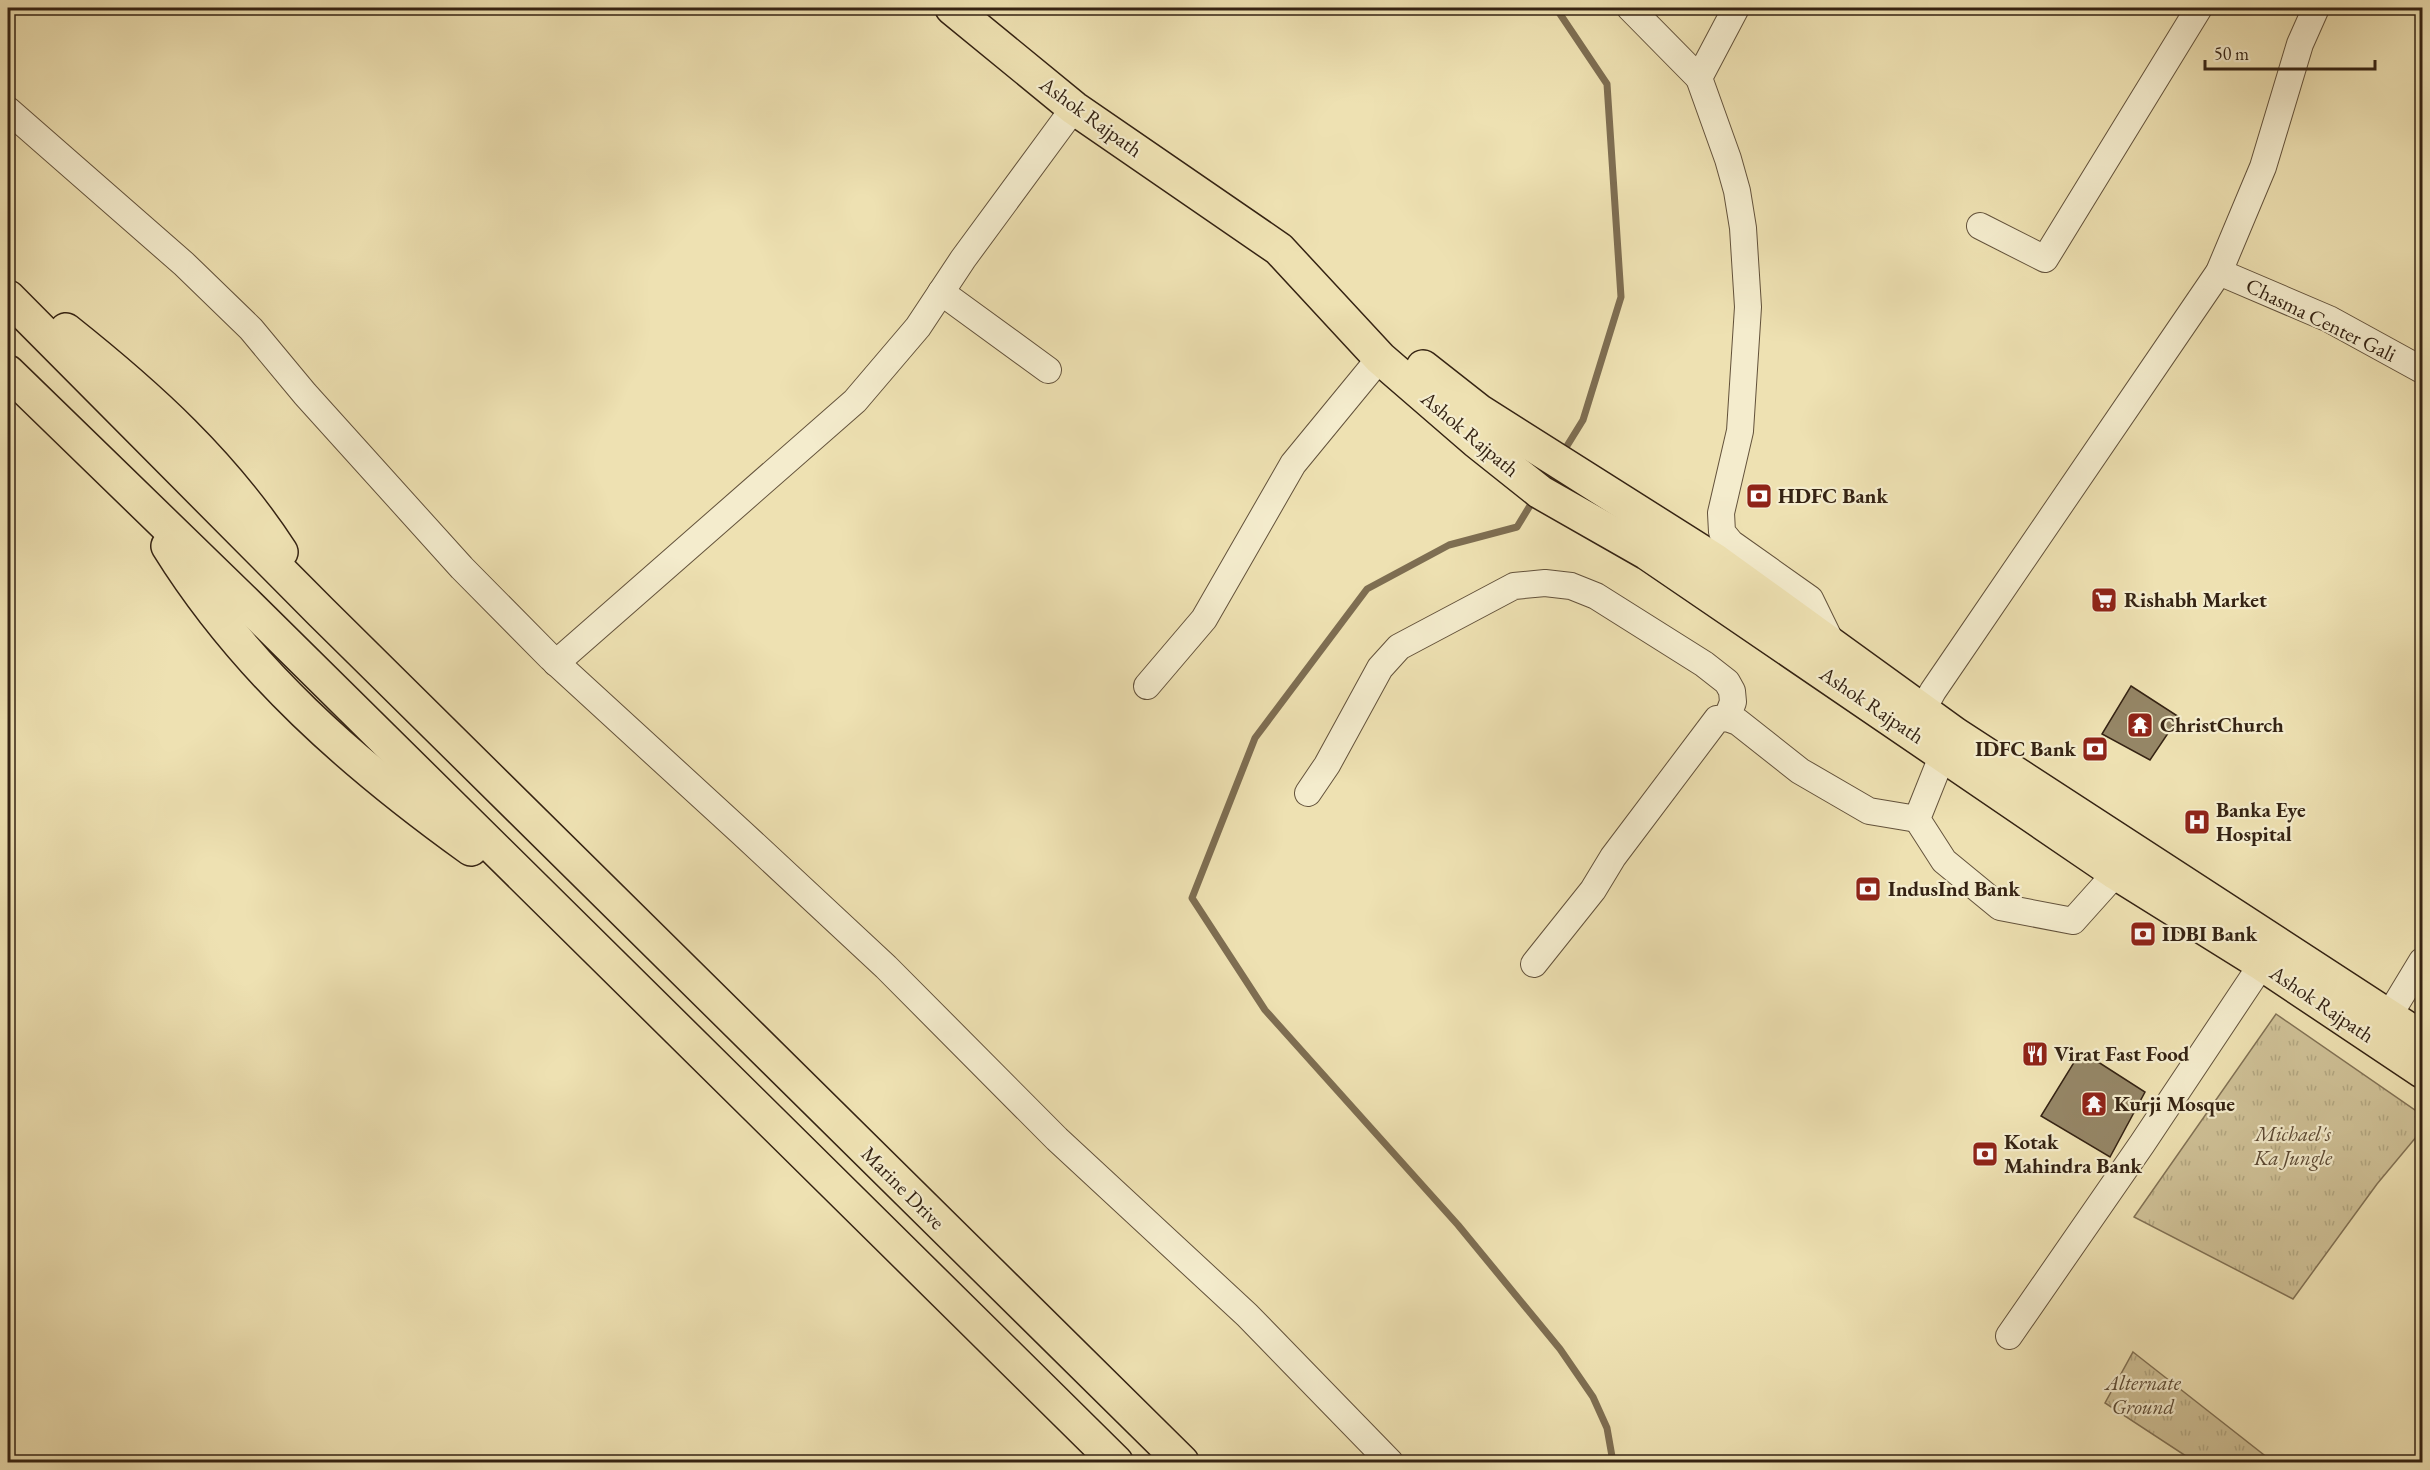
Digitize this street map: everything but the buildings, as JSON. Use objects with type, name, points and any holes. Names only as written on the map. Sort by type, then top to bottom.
[{"type":"main road","name":"Ashok Rajpath","points":[[952,8],[1074,108],[1279,249],[1380,358],[1477,426],[1657,541],[1910,712]]},
{"type":"main road","points":[[8,285],[115,369],[189,436],[261,522],[321,612]]},
{"type":"main road","points":[[8,297],[321,612]]},
{"type":"main road","name":"Ashok Rajpath","points":[[1342,316],[1391,342],[1477,426]]},
{"type":"main road","points":[[8,372],[140,501],[186,574],[237,643],[293,702],[367,768],[445,830],[558,911],[1116,1462]]},
{"type":"main road","name":"Ashok Rajpath","points":[[1657,541],[1716,561],[1833,646],[1949,744],[2382,1028],[2422,1071]]},
{"type":"main road","name":"Marine Drive","points":[[321,612],[1182,1462]]},
{"type":"main road","name":"Ashok Rajpath","points":[[2009,784],[2116,873],[2269,954]]},
{"type":"main road","name":"Ashok Rajpath","points":[[2382,1028],[2422,1038]]},
{"type":"street","points":[[1630,8],[1699,78],[1737,191],[1743,228],[1748,307],[1740,430],[1721,513],[1722,532],[1731,543],[1810,599],[1833,646]]},
{"type":"street","points":[[1699,78],[1736,8]]},
{"type":"street","points":[[1910,712],[1933,691],[2218,272],[2263,166],[2300,44],[2316,8]]},
{"type":"street","points":[[1980,226],[2045,259],[2191,10]]},
{"type":"street","points":[[556,663],[855,401],[918,327],[1074,108]]},
{"type":"street","points":[[8,110],[184,264],[251,329],[304,394],[462,568],[556,663],[742,832],[885,967],[1057,1139],[1247,1315],[1390,1462]]},
{"type":"street","name":"Chasma Center Gali","points":[[2218,272],[2329,319],[2422,370]]},
{"type":"street","points":[[941,292],[1048,370]]},
{"type":"street","points":[[1147,686],[1204,619],[1293,464],[1380,358]]},
{"type":"street","points":[[1308,793],[1327,765],[1380,668],[1399,647],[1514,586],[1545,583],[1571,586],[1596,596],[1704,664],[1727,682],[1732,691],[1733,702],[1727,718]]},
{"type":"street","points":[[1534,964],[1593,890],[1613,858],[1717,719],[1727,718],[1738,722],[1800,771],[1869,811],[1917,819],[1944,861],[2000,907],[2073,921],[2116,873]]},
{"type":"street","points":[[1917,819],[1949,744]]},
{"type":"street","points":[[2009,1335],[2142,1144],[2269,954]]},
{"type":"street","points":[[2382,1028],[2422,961]]},
{"type":"green space","name":"Michael's Ka Jungle","points":[[2276,1014],[2422,1115],[2422,1130],[2377,1184],[2293,1299],[2134,1217]]},
{"type":"green space","name":"Alternate Ground","points":[[2133,1352],[2273,1462],[2195,1462],[2105,1403]]},
{"type":"waterway","points":[[1556,8],[1607,84],[1621,297],[1583,420],[1562,454]]},
{"type":"waterway","points":[[1534,499],[1517,527],[1449,545],[1367,589],[1255,738],[1192,898],[1265,1010],[1458,1225],[1560,1349],[1593,1397],[1607,1428],[1613,1462]]},
{"type":"place","name":"HDFC Bank","points":[[1759,496]]},
{"type":"place","name":"Rishabh Market","points":[[2104,600]]},
{"type":"place","name":"ChristChurch","points":[[2140,725]]},
{"type":"place","name":"IDFC Bank","points":[[2095,749]]},
{"type":"place","name":"Banka Eye Hospital","points":[[2197,822]]},
{"type":"place","name":"IndusInd Bank","points":[[1868,889]]},
{"type":"place","name":"IDBI Bank","points":[[2143,934]]},
{"type":"place","name":"Virat Fast Food","points":[[2035,1054]]},
{"type":"place","name":"Kurji Mosque","points":[[2094,1104]]},
{"type":"place","name":"Kotak Mahindra Bank","points":[[1985,1154]]}]
